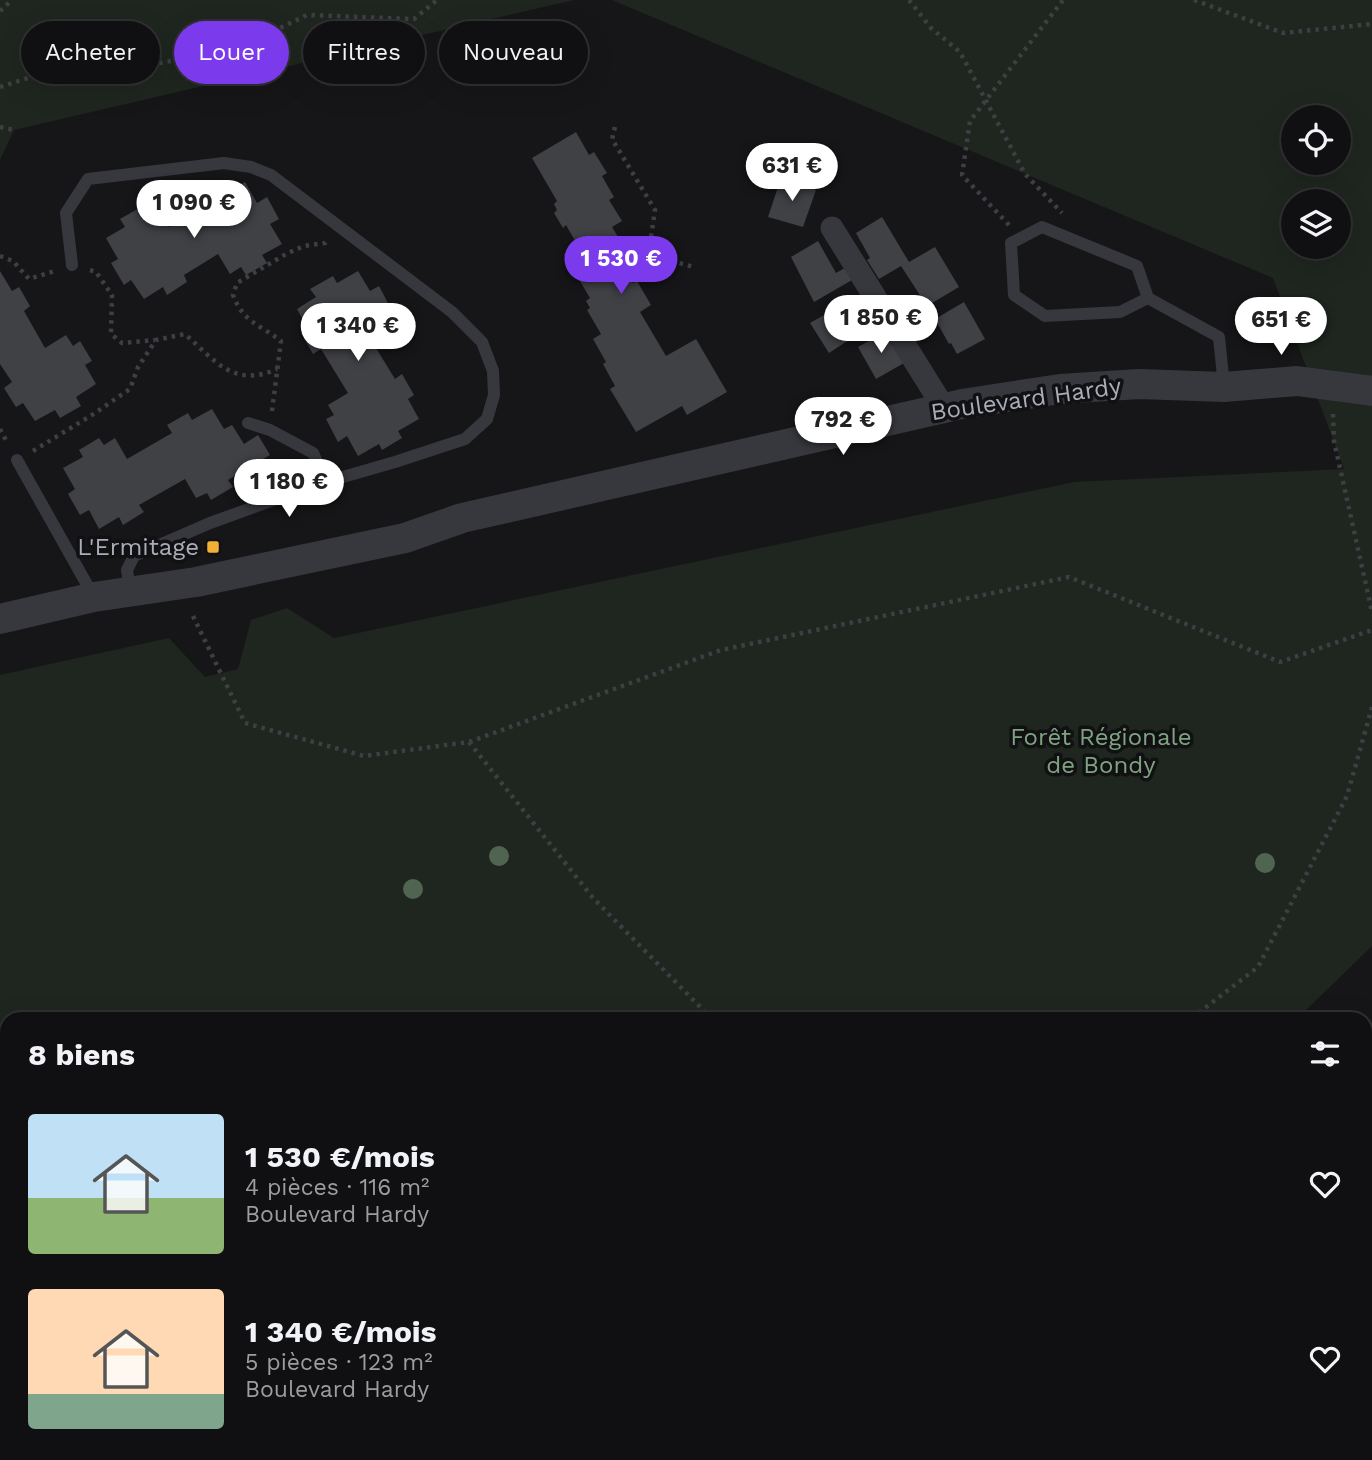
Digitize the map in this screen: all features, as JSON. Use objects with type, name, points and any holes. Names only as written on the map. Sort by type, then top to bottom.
[{"type":"street","points":[[832,228],[944,408]]},
{"type":"street","name":"Boulevard Hardy","points":[[0,619],[94,597],[196,582],[405,538],[462,518],[944,408],[1060,389],[1139,384],[1224,387],[1297,381],[1372,391]]},
{"type":"street","name":"Boulevard Hardy","points":[[1224,387],[1251,395],[1372,408]]},
{"type":"lane","points":[[72,265],[66,213],[88,178],[224,163],[251,167],[271,175],[452,312],[482,342],[493,371],[494,395],[487,419],[465,439],[326,481],[210,523],[134,556],[127,570],[130,590]]},
{"type":"lane","points":[[1148,298],[1120,312],[1045,316],[1014,295],[1011,243],[1042,227],[1137,266],[1148,298],[1219,337],[1224,387]]},
{"type":"lane","points":[[248,423],[270,429],[313,453],[326,481]]},
{"type":"lane","points":[[17,460],[94,597]]},
{"type":"path","points":[[0,11],[12,0]]},
{"type":"path","points":[[0,87],[34,76],[153,64],[232,51],[307,15],[414,19],[437,0]]},
{"type":"path","points":[[909,0],[931,28],[960,52],[1025,173],[1099,250]]},
{"type":"path","points":[[1021,238],[962,175],[970,121],[1063,0]]},
{"type":"path","points":[[1194,0],[1283,33],[1372,24]]},
{"type":"path","points":[[0,127],[14,130]]},
{"type":"path","points":[[615,127],[612,139],[654,210],[649,251],[661,258],[694,267]]},
{"type":"path","points":[[270,429],[281,341],[238,310],[233,295],[237,283],[286,254],[304,246],[325,243],[340,227]]},
{"type":"path","points":[[0,256],[13,261],[29,279],[72,265],[96,272],[112,295],[111,334],[122,343],[186,334],[216,362],[239,376],[259,377],[277,369]]},
{"type":"path","points":[[17,460],[130,390],[138,367],[156,340]]},
{"type":"path","points":[[1334,402],[1334,441],[1372,612]]},
{"type":"path","points":[[193,616],[245,723],[364,755],[469,742],[721,650],[1069,577],[1280,662],[1372,630]]},
{"type":"path","points":[[1200,1012],[1258,967],[1347,796],[1372,706]]},
{"type":"path","points":[[469,742],[593,898],[704,1012]]},
{"type":"green space","points":[[0,0],[574,0],[484,21],[439,21],[439,31],[425,35],[425,21],[303,21],[303,63],[289,66],[289,21],[174,21],[174,84],[212,84],[14,130],[0,160]]},
{"type":"green space","name":"Forêt Régionale de Bondy","points":[[612,0],[1372,0],[1372,946],[1304,1012],[0,1012],[0,675],[169,638],[205,677],[238,669],[251,620],[287,608],[334,638],[1074,482],[1344,469],[1273,278]]},
{"type":"building","points":[[576,132],[589,155],[594,152],[607,173],[602,176],[614,197],[609,200],[622,221],[612,227],[638,270],[628,276],[633,283],[637,281],[651,305],[640,312],[666,356],[696,339],[727,392],[687,415],[682,406],[636,432],[610,389],[615,386],[593,339],[601,334],[587,310],[590,308],[586,301],[590,298],[564,254],[578,246],[566,225],[563,228],[554,213],[557,210],[554,204],[557,201],[532,158]]},
{"type":"building","points":[[781,178],[816,190],[803,227],[768,217]]},
{"type":"building","points":[[245,182],[257,203],[267,197],[279,219],[270,224],[282,244],[262,255],[267,263],[246,275],[241,267],[230,274],[218,254],[184,275],[187,282],[167,295],[163,287],[144,299],[131,280],[124,285],[111,263],[118,259],[106,238],[125,227],[120,219],[141,207],[145,214],[157,208],[169,227],[204,206],[199,198],[220,186],[225,194]]},
{"type":"building","points":[[882,217],[909,262],[935,247],[959,287],[927,306],[901,266],[879,279],[867,260],[870,258],[856,233]]},
{"type":"building","points":[[818,241],[836,273],[845,268],[852,280],[814,302],[791,257]]},
{"type":"building","points":[[0,271],[12,291],[19,287],[30,306],[24,311],[45,348],[66,335],[73,346],[80,341],[92,361],[85,365],[96,384],[76,397],[81,406],[60,418],[55,410],[35,421],[23,403],[16,407],[4,388],[12,382],[0,364]]},
{"type":"building","points":[[358,271],[370,291],[379,286],[390,307],[382,311],[389,323],[368,335],[395,379],[402,374],[414,395],[408,399],[419,419],[398,431],[402,438],[382,450],[379,444],[358,456],[347,436],[338,442],[326,419],[334,415],[328,405],[348,393],[321,349],[313,354],[301,333],[308,329],[297,309],[316,297],[310,289],[333,276],[337,283]]},
{"type":"building","points":[[964,302],[985,339],[957,354],[935,319]]},
{"type":"building","points":[[845,303],[855,321],[851,323],[858,334],[829,353],[810,323]]},
{"type":"building","points":[[885,332],[904,363],[876,379],[858,347]]},
{"type":"building","points":[[212,409],[224,429],[232,425],[244,444],[258,435],[270,455],[228,480],[233,487],[211,500],[207,493],[196,498],[185,479],[139,505],[144,512],[123,525],[119,517],[99,529],[89,510],[80,515],[68,494],[75,489],[63,468],[83,457],[79,450],[99,438],[104,445],[115,438],[127,459],[172,433],[167,425],[188,413],[192,420]]},
{"type":"place","name":"L'Ermitage","points":[[213,547]]}]
